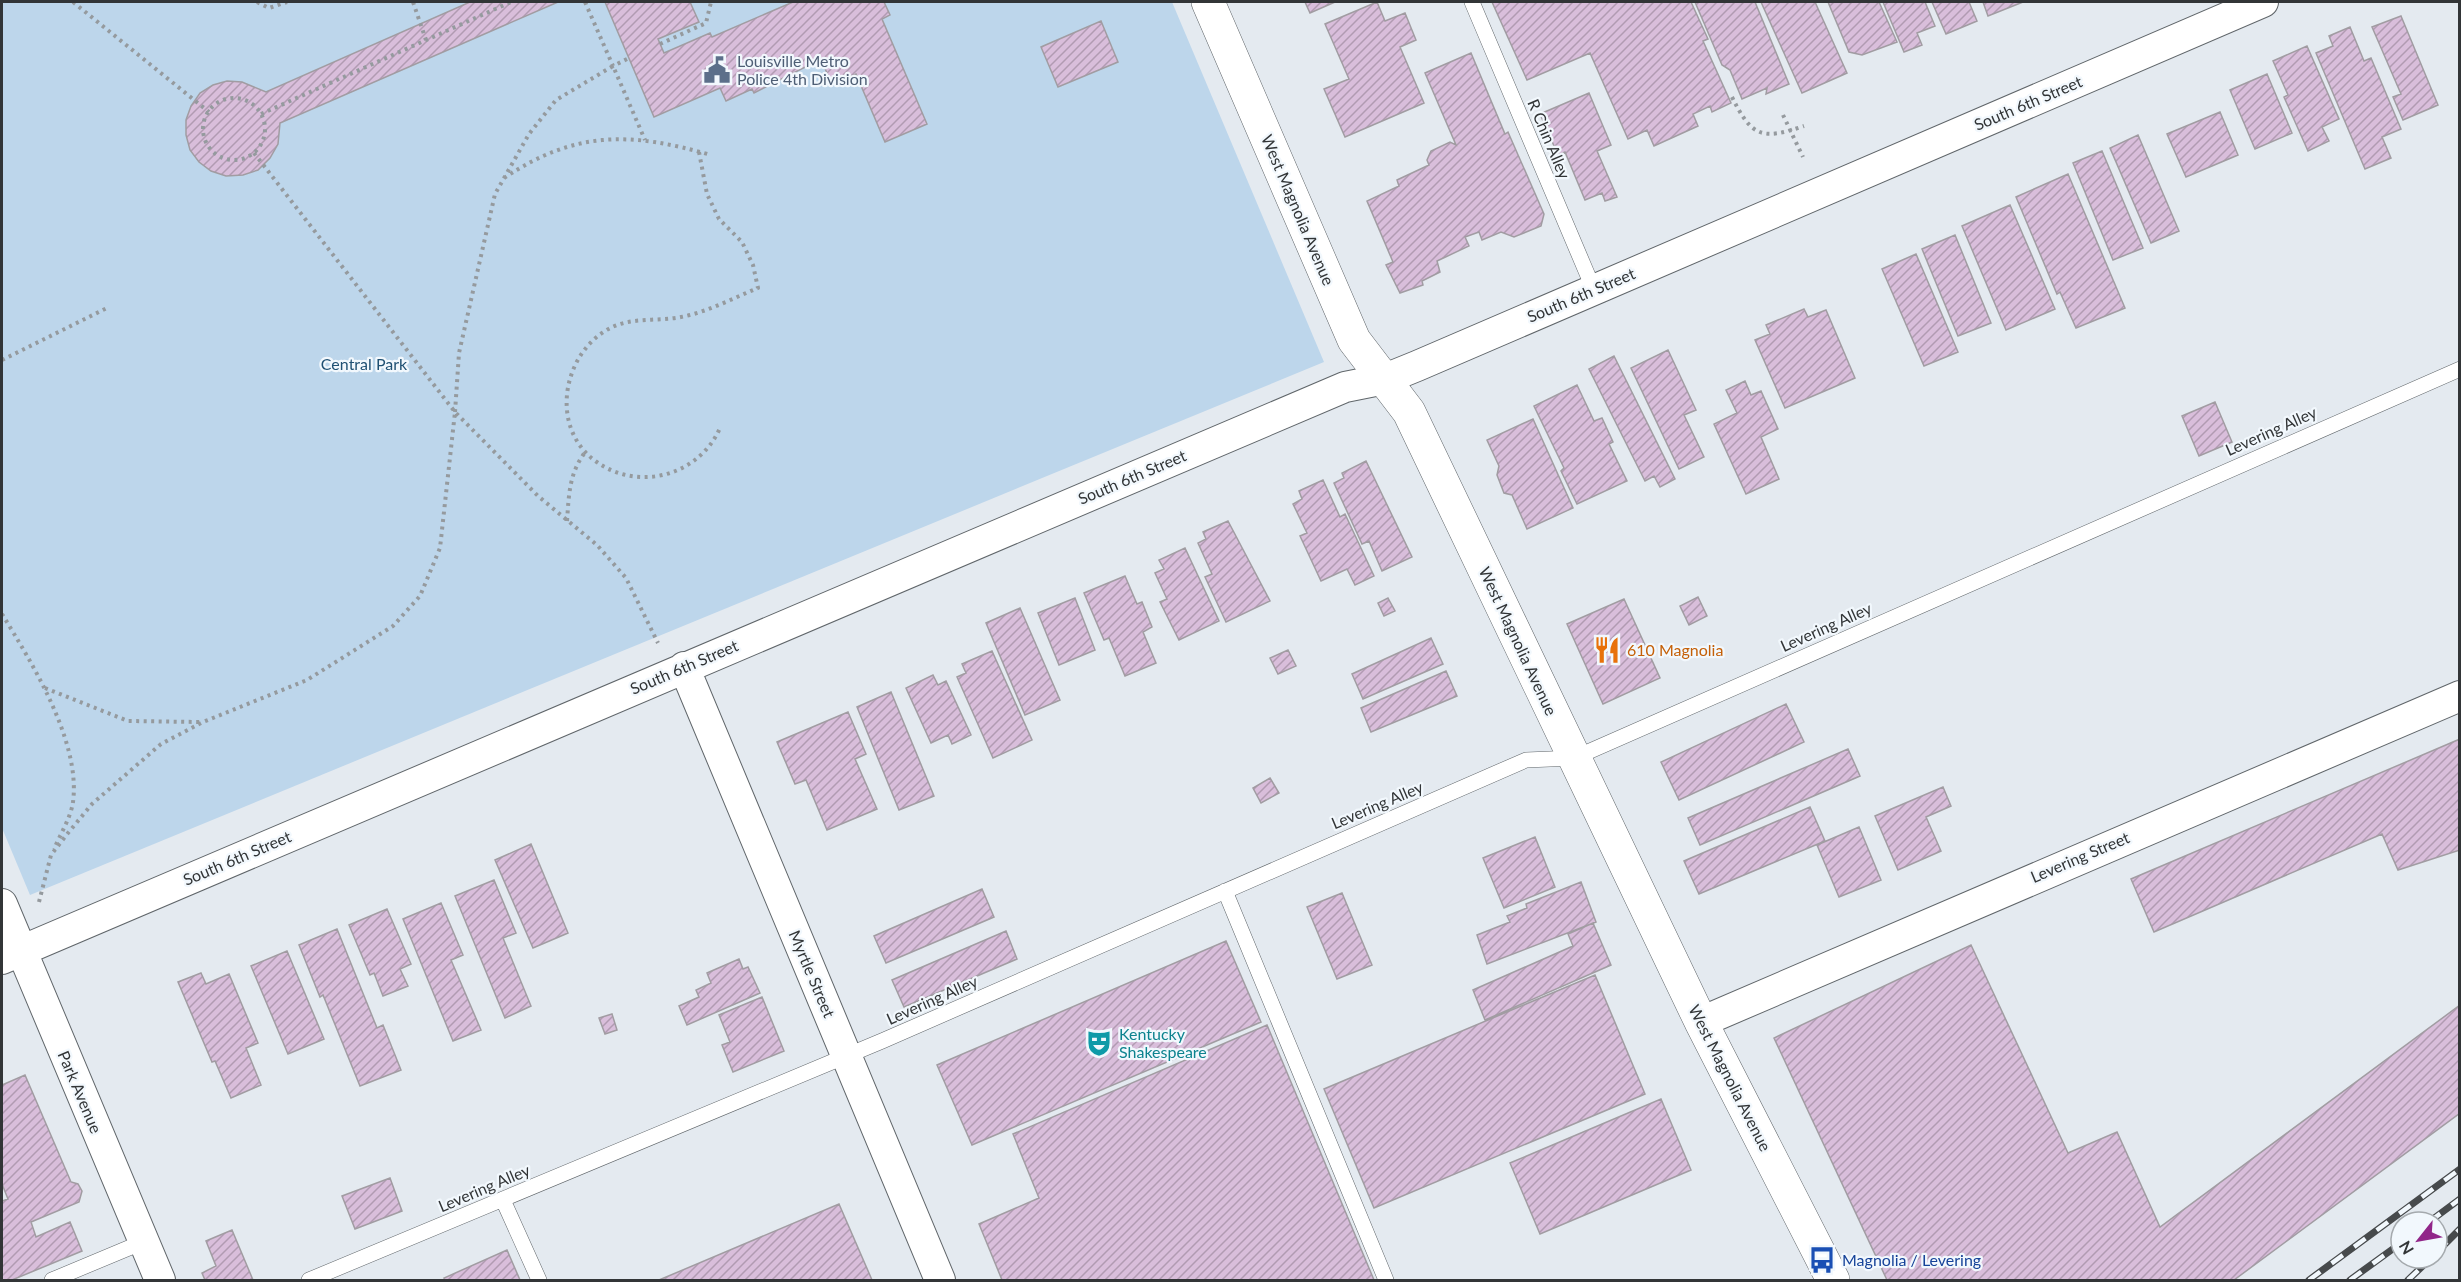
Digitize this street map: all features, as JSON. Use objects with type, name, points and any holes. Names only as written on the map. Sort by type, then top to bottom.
[{"type":"street","name":"West Magnolia Avenue","points":[[1208,2],[1354,340],[1409,412],[1701,1022],[1833,1281]]},
{"type":"street","name":"South 6th Street","points":[[11,955],[1345,387],[1385,380],[2263,2]]},
{"type":"street","name":"Myrtle Street","points":[[684,667],[940,1281]]},
{"type":"street","name":"Levering Street","points":[[1701,1022],[2460,696]]},
{"type":"street","name":"Park Avenue","points":[[2,904],[11,955],[159,1281]]},
{"type":"lane","name":"R Chin Alley","points":[[1472,2],[1594,290]]},
{"type":"lane","name":"Levering Alley","points":[[309,1281],[846,1056],[1526,760],[1574,758],[2460,369]]},
{"type":"lane","points":[[1225,891],[1386,1281]]},
{"type":"lane","points":[[503,1200],[539,1281]]},
{"type":"lane","points":[[52,1281],[143,1242]]},
{"type":"path","points":[[73,2],[209,112]]},
{"type":"path","points":[[257,2],[269,8],[287,2]]},
{"type":"path","points":[[412,2],[426,40]]},
{"type":"path","points":[[261,114],[511,2]]},
{"type":"path","points":[[585,2],[645,140]]},
{"type":"path","points":[[660,44],[706,22],[711,2]]},
{"type":"path","points":[[51,855],[92,804],[161,744],[203,722],[307,680],[393,626],[420,596],[440,548],[459,353],[492,204],[503,178],[529,134],[556,100],[629,58]]},
{"type":"path","points":[[1732,97],[1744,119],[1758,134],[1774,135],[1804,126]]},
{"type":"path","points":[[237,98],[246,100],[261,114],[265,135],[254,153],[234,160],[215,153],[204,137],[205,117],[217,102],[237,98]]},
{"type":"path","points":[[1783,115],[1803,157]]},
{"type":"path","points":[[503,178],[532,159],[562,147],[594,140],[645,140],[711,155]]},
{"type":"path","points":[[699,152],[707,194],[719,219],[742,243],[753,265],[758,288],[708,309],[681,317],[628,321],[607,329],[588,343],[576,362],[568,381],[566,400],[570,421],[592,459],[609,469],[645,477],[663,476],[698,459],[711,446],[720,428]]},
{"type":"path","points":[[254,153],[455,412],[498,458],[597,545],[626,578],[659,646]]},
{"type":"path","points":[[2,360],[107,308]]},
{"type":"path","points":[[567,521],[569,484],[576,464],[586,451]]},
{"type":"path","points":[[2,614],[45,688],[64,736],[74,782],[73,805],[51,855],[37,909]]},
{"type":"path","points":[[45,688],[128,721],[203,722]]},
{"type":"green space","name":"Central Park","points":[[2,2],[1172,2],[1324,362],[30,895],[2,828]]},
{"type":"building","points":[[470,2],[558,2],[280,123],[278,144],[270,158],[258,170],[243,175],[226,176],[211,171],[199,162],[190,150],[186,135],[186,120],[191,106],[200,93],[213,85],[227,81],[242,82],[266,92]]},
{"type":"building","name":"Louisville Metro Police 4th Division","points":[[605,2],[690,2],[699,22],[658,39],[664,53],[710,33],[712,37],[793,2],[884,2],[890,15],[882,19],[927,124],[885,142],[856,74],[832,85],[821,59],[754,93],[752,89],[726,101],[720,88],[654,117]]},
{"type":"building","points":[[1305,2],[1335,2],[1310,13]]},
{"type":"building","points":[[1377,2],[1385,21],[1405,13],[1416,40],[1400,47],[1424,103],[1345,137],[1324,89],[1349,79],[1325,24]]},
{"type":"building","points":[[1492,2],[1691,2],[1708,39],[1703,41],[1731,103],[1712,112],[1710,106],[1693,114],[1698,126],[1654,146],[1647,130],[1628,139],[1590,53],[1527,80]]},
{"type":"building","points":[[1695,2],[1755,2],[1789,84],[1766,94],[1767,88],[1742,99],[1730,70],[1722,65]]},
{"type":"building","points":[[1761,2],[1815,2],[1847,73],[1802,93]]},
{"type":"building","points":[[1828,2],[1879,2],[1897,42],[1862,55],[1849,52]]},
{"type":"building","points":[[1883,2],[1925,2],[1935,26],[1917,33],[1922,45],[1904,52]]},
{"type":"building","points":[[1932,2],[1969,2],[1977,21],[1946,34]]},
{"type":"building","points":[[1983,2],[2023,2],[1988,16]]},
{"type":"building","points":[[2401,16],[2438,105],[2403,120],[2393,97],[2401,94],[2372,27]]},
{"type":"building","points":[[1101,21],[1118,62],[1058,87],[1041,47]]},
{"type":"building","points":[[2350,27],[2364,61],[2371,58],[2401,129],[2382,137],[2391,158],[2365,169],[2316,53],[2333,46],[2329,36]]},
{"type":"building","points":[[2307,46],[2339,119],[2322,127],[2329,141],[2308,151],[2284,97],[2288,95],[2273,61]]},
{"type":"building","points":[[1471,53],[1505,134],[1508,132],[1544,214],[1541,226],[1514,237],[1501,232],[1482,240],[1479,232],[1465,237],[1469,246],[1437,261],[1440,272],[1422,281],[1423,285],[1400,293],[1386,265],[1393,262],[1367,201],[1399,186],[1397,180],[1429,165],[1427,160],[1431,151],[1450,142],[1456,145],[1425,73]]},
{"type":"building","points":[[2267,74],[2292,133],[2255,149],[2230,90]]},
{"type":"building","points":[[1589,93],[1611,145],[1597,151],[1617,197],[1605,201],[1602,193],[1585,200],[1565,152],[1558,155],[1540,114]]},
{"type":"building","points":[[2220,112],[2238,155],[2186,177],[2167,134]]},
{"type":"building","points":[[2138,135],[2179,231],[2151,243],[2110,148]]},
{"type":"building","points":[[2102,151],[2143,248],[2113,260],[2073,163]]},
{"type":"building","points":[[2068,174],[2125,308],[2076,328],[2060,292],[2057,294],[2016,197]]},
{"type":"building","points":[[2010,205],[2055,309],[2006,330],[1962,226]]},
{"type":"building","points":[[1955,235],[1991,323],[1958,336],[1922,249]]},
{"type":"building","points":[[1916,254],[1958,352],[1924,366],[1882,269]]},
{"type":"building","points":[[1804,309],[1808,317],[1826,310],[1855,378],[1785,408],[1755,340],[1770,334],[1766,325]]},
{"type":"building","points":[[1668,350],[1696,410],[1684,415],[1704,457],[1679,469],[1631,368]]},
{"type":"building","points":[[1614,356],[1675,479],[1660,487],[1654,476],[1645,481],[1589,369]]},
{"type":"building","points":[[1745,381],[1751,395],[1761,391],[1778,429],[1761,437],[1779,479],[1746,494],[1714,424],[1737,413],[1726,390]]},
{"type":"building","points":[[1577,385],[1594,421],[1602,418],[1613,442],[1609,444],[1627,481],[1577,504],[1561,471],[1564,468],[1534,406]]},
{"type":"building","points":[[2215,402],[2232,442],[2199,456],[2182,416]]},
{"type":"building","points":[[1533,419],[1573,508],[1527,529],[1512,495],[1504,493],[1497,475],[1499,466],[1487,440]]},
{"type":"building","points":[[1366,461],[1412,557],[1382,571],[1369,541],[1362,544],[1334,483],[1344,478],[1342,473]]},
{"type":"building","points":[[1323,480],[1340,517],[1345,514],[1374,576],[1355,585],[1347,569],[1321,581],[1300,536],[1307,533],[1293,504],[1302,499],[1299,491]]},
{"type":"building","points":[[1228,521],[1270,601],[1226,622],[1205,577],[1212,574],[1198,543],[1206,539],[1203,532]]},
{"type":"building","points":[[1185,548],[1219,621],[1179,640],[1160,602],[1167,599],[1155,573],[1164,569],[1159,560]]},
{"type":"building","points":[[1125,576],[1137,604],[1142,602],[1152,627],[1143,632],[1156,663],[1125,676],[1109,638],[1104,640],[1084,593]]},
{"type":"building","points":[[1698,597],[1707,616],[1689,625],[1680,606]]},
{"type":"building","points":[[1075,598],[1095,650],[1059,665],[1038,613]]},
{"type":"building","points":[[1388,598],[1395,611],[1384,616],[1378,603]]},
{"type":"building","points":[[1624,599],[1660,678],[1603,704],[1567,624]]},
{"type":"building","points":[[1020,608],[1060,700],[1025,715],[986,623]]},
{"type":"building","points":[[1431,638],[1443,664],[1363,699],[1352,674]]},
{"type":"building","points":[[1288,650],[1296,666],[1278,674],[1270,658]]},
{"type":"building","points":[[992,651],[1032,740],[993,758],[957,677],[966,673],[962,664]]},
{"type":"building","points":[[1446,671],[1457,696],[1371,732],[1361,708]]},
{"type":"building","points":[[933,675],[938,685],[946,681],[971,735],[952,744],[948,735],[931,743],[906,688]]},
{"type":"building","points":[[891,692],[934,796],[899,810],[857,707]]},
{"type":"building","points":[[1786,704],[1804,742],[1679,800],[1661,762]]},
{"type":"building","points":[[848,712],[866,754],[855,759],[877,809],[827,830],[806,780],[795,784],[777,742]]},
{"type":"building","points":[[2460,739],[2460,850],[2398,870],[2382,834],[2154,932],[2131,879]]},
{"type":"building","points":[[1848,749],[1860,776],[1700,845],[1688,818]]},
{"type":"building","points":[[1270,778],[1279,793],[1261,803],[1253,788]]},
{"type":"building","points":[[1943,787],[1951,806],[1926,817],[1941,851],[1898,870],[1875,816]]},
{"type":"building","points":[[1810,807],[1825,841],[1699,894],[1684,861]]},
{"type":"building","points":[[1859,827],[1881,880],[1839,897],[1817,845]]},
{"type":"building","points":[[1535,837],[1555,887],[1504,908],[1483,858]]},
{"type":"building","points":[[531,844],[568,933],[533,948],[495,860]]},
{"type":"building","points":[[494,880],[516,933],[503,938],[531,1006],[505,1018],[455,896]]},
{"type":"building","points":[[1581,882],[1596,922],[1487,964],[1477,935],[1510,922],[1507,916],[1527,908],[1526,904]]},
{"type":"building","points":[[982,889],[994,917],[886,963],[874,936]]},
{"type":"building","points":[[1342,893],[1372,965],[1337,979],[1307,907]]},
{"type":"building","points":[[441,903],[463,955],[451,960],[481,1030],[453,1041],[403,919]]},
{"type":"building","points":[[387,909],[411,964],[400,969],[408,986],[383,996],[374,973],[370,975],[349,925]]},
{"type":"building","points":[[1593,923],[1611,965],[1485,1020],[1473,990],[1573,946],[1568,934]]},
{"type":"building","points":[[337,929],[377,1028],[383,1025],[401,1070],[360,1086],[323,995],[320,997],[299,945]]},
{"type":"building","points":[[1006,931],[1017,959],[904,1007],[892,980]]},
{"type":"building","name":"Kentucky Shakespeare","points":[[1226,941],[1261,1022],[972,1145],[937,1065]]},
{"type":"building","points":[[1971,945],[2068,1153],[2117,1132],[2160,1227],[2460,1005],[2460,1113],[2234,1280],[1887,1280],[1774,1038]]},
{"type":"building","points":[[287,951],[324,1039],[288,1054],[251,966]]},
{"type":"building","points":[[739,959],[743,969],[748,967],[760,993],[687,1025],[679,1006],[699,997],[696,990],[711,983],[707,973]]},
{"type":"building","points":[[201,973],[206,984],[229,974],[258,1043],[246,1048],[261,1085],[231,1098],[215,1061],[212,1062],[178,982]]},
{"type":"building","points":[[1595,975],[1645,1094],[1374,1208],[1324,1089]]},
{"type":"building","points":[[762,997],[784,1051],[733,1072],[722,1045],[730,1042],[719,1015]]},
{"type":"building","points":[[612,1014],[617,1030],[605,1034],[599,1018]]},
{"type":"building","points":[[1267,1025],[1374,1280],[1002,1280],[979,1224],[1039,1198],[1013,1134]]},
{"type":"building","points":[[25,1075],[71,1182],[78,1184],[82,1191],[79,1202],[31,1222],[36,1237],[70,1222],[82,1251],[12,1280],[2,1280],[2,1201],[8,1199],[2,1184],[2,1085]]},
{"type":"building","points":[[1661,1099],[1691,1170],[1540,1234],[1510,1163]]},
{"type":"building","points":[[390,1178],[402,1211],[355,1229],[342,1196]]},
{"type":"building","points":[[839,1204],[872,1280],[659,1280]]},
{"type":"building","points":[[232,1230],[253,1280],[205,1280],[202,1273],[216,1266],[206,1241]]},
{"type":"building","points":[[507,1250],[520,1280],[445,1280],[444,1278]]},
{"type":"railway","points":[[2309,1280],[2460,1169]]},
{"type":"railway","points":[[2445,1210],[2460,1199]]},
{"type":"railway","points":[[2449,1240],[2460,1229]]},
{"type":"railway","points":[[2350,1280],[2389,1252]]},
{"type":"railway","points":[[2408,1280],[2418,1270]]},
{"type":"place","name":"Louisville Metro Police 4th Division","points":[[717,70]]},
{"type":"place","name":"610 Magnolia","points":[[1607,650]]},
{"type":"place","name":"Kentucky Shakespeare","points":[[1099,1043]]},
{"type":"place","name":"Magnolia / Levering","points":[[1822,1260]]}]
